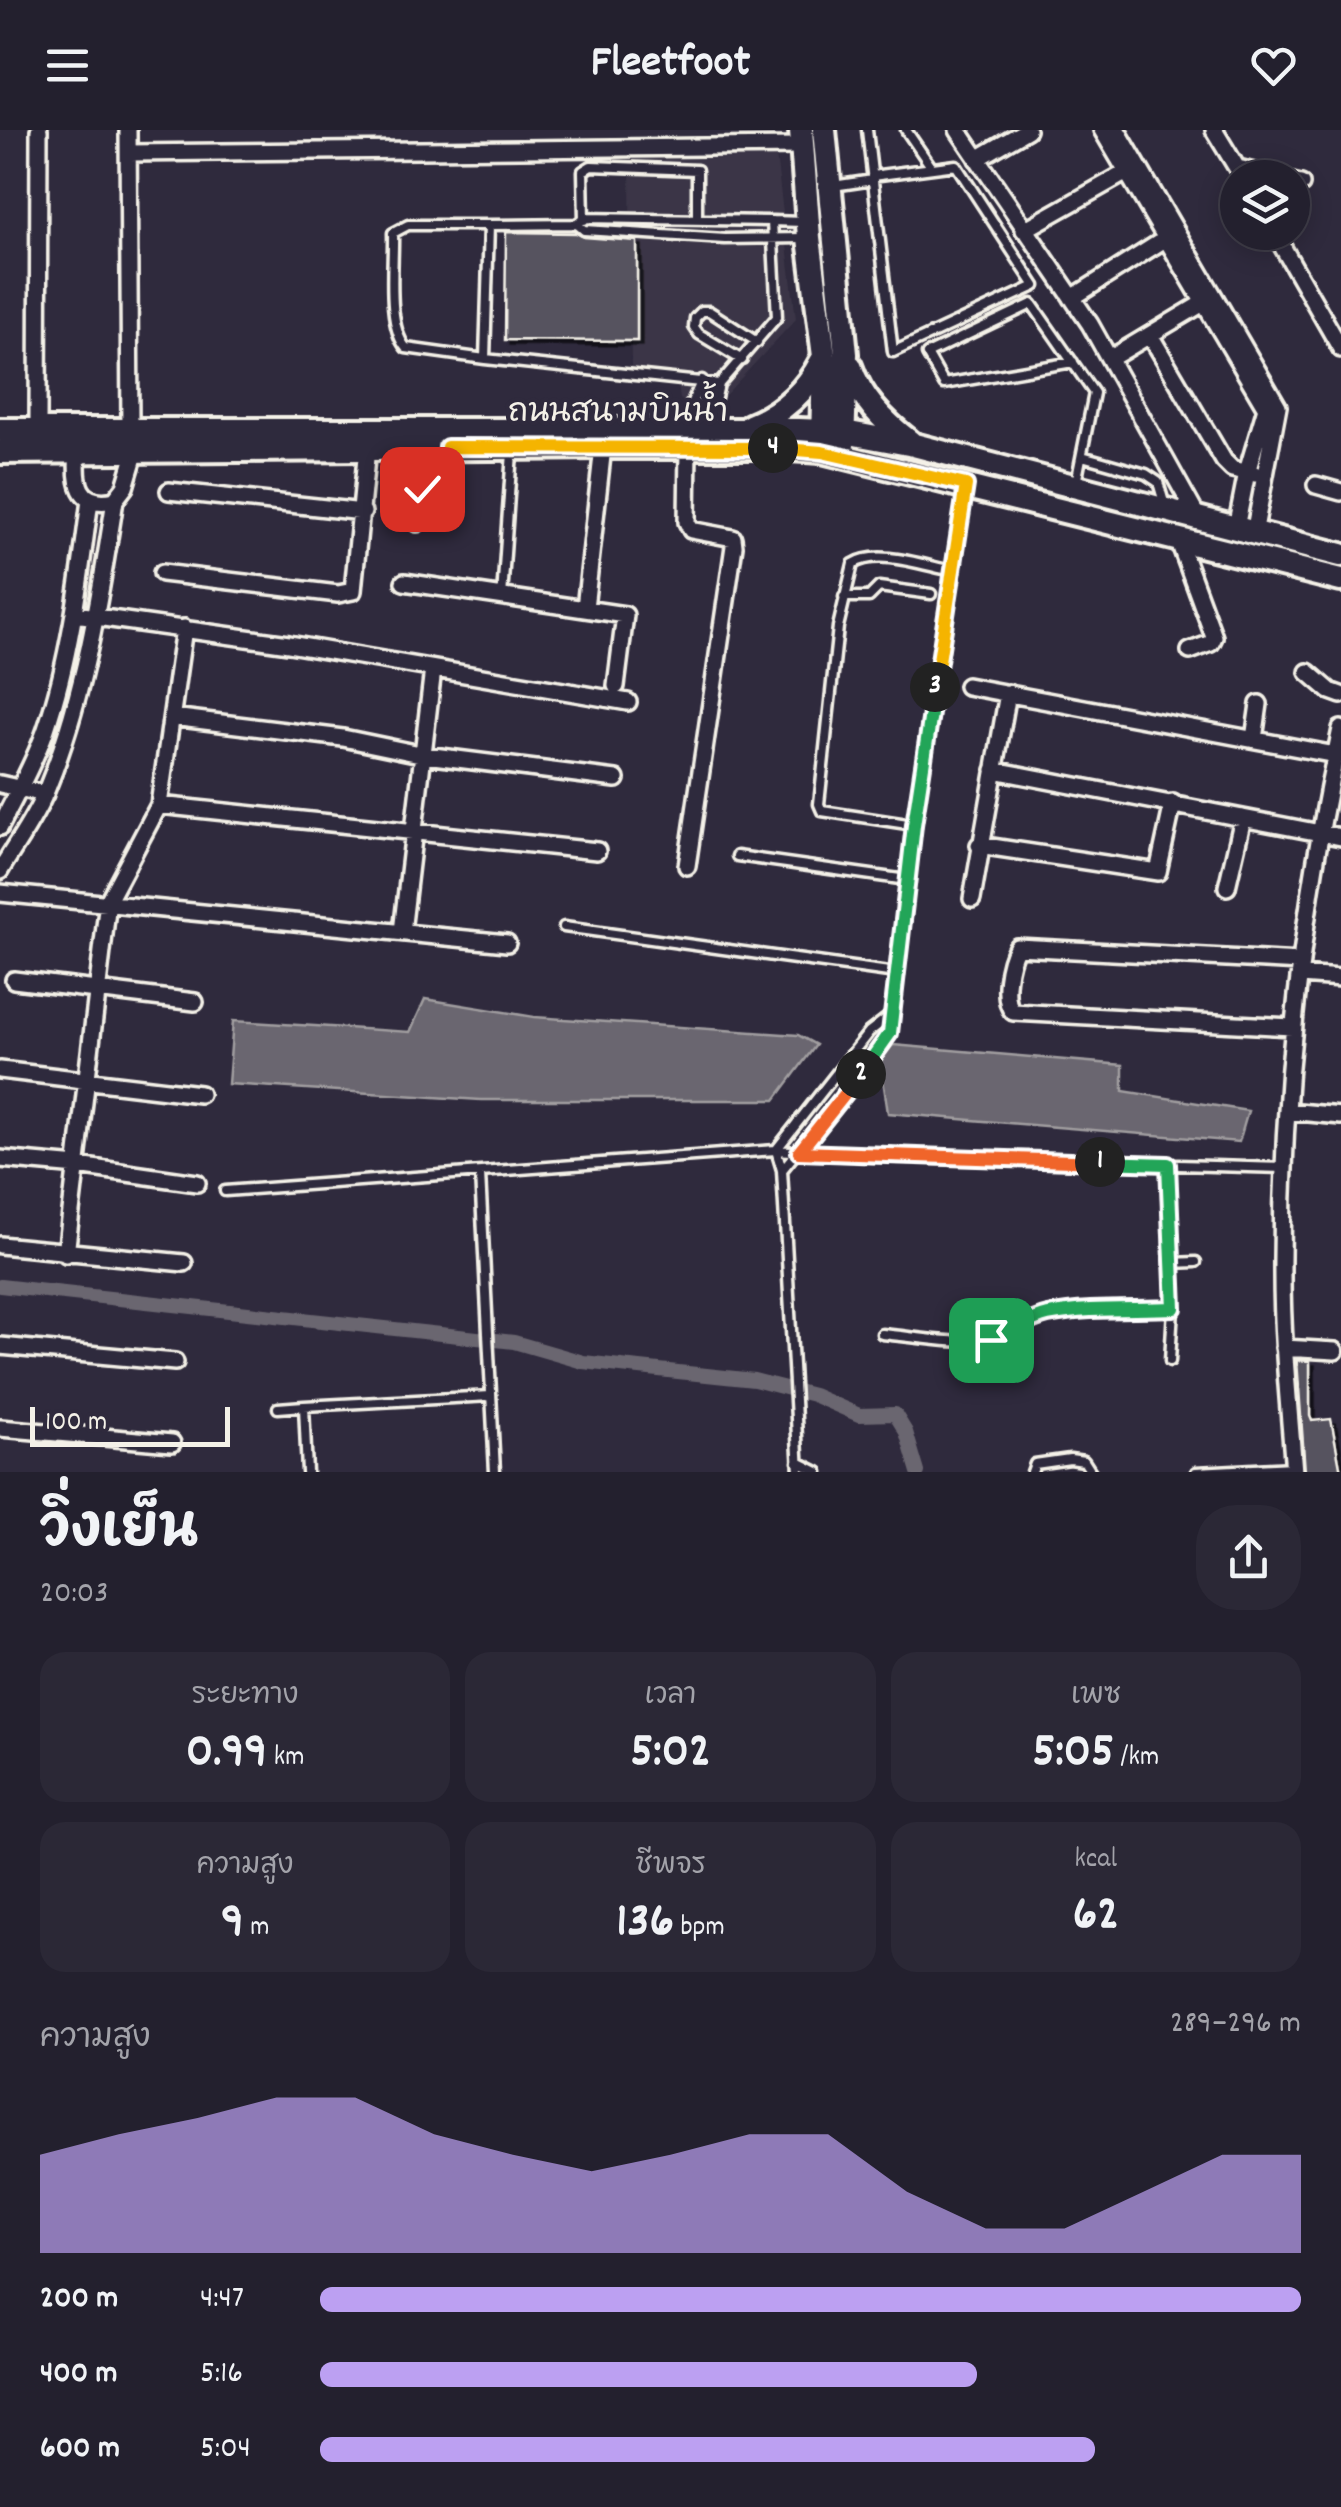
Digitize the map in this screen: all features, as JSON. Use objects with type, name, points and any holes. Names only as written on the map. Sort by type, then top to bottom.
[{"type":"main road","points":[[824,130],[833,230],[833,442]]},
{"type":"main road","points":[[802,138],[808,230],[835,355],[872,408],[914,446]]},
{"type":"main road","points":[[742,430],[784,409],[835,355]]},
{"type":"main road","name":"ถนนสนามบินน้ำ","points":[[186,438],[367,448],[603,446],[684,438],[709,428],[742,430],[833,442],[966,485],[1341,580]]},
{"type":"main road","name":"ถนนสนามบินน้ำ","points":[[0,430],[38,429],[133,439],[684,438],[914,446],[1341,556]]},
{"type":"main road","name":"ถนนสนามบินน้ำ","points":[[0,452],[78,451],[133,439]]},
{"type":"main road","points":[[1232,552],[1255,534],[1267,562]]},
{"type":"street","points":[[38,429],[39,130]]},
{"type":"street","points":[[0,871],[45,794],[97,617],[115,500],[125,487],[133,439],[128,130]]},
{"type":"street","points":[[958,130],[1110,358],[1198,518]]},
{"type":"street","points":[[977,159],[1027,130]]},
{"type":"street","points":[[1102,130],[1132,169],[1272,407],[1255,534]]},
{"type":"street","points":[[1117,130],[1165,239],[1203,303],[1227,330]]},
{"type":"street","points":[[1214,130],[1232,160]]},
{"type":"street","points":[[129,152],[802,138]]},
{"type":"street","points":[[1024,230],[1132,169]]},
{"type":"street","points":[[1072,298],[1165,239]]},
{"type":"street","points":[[1284,250],[1341,348]]},
{"type":"street","points":[[1110,358],[1203,303]]},
{"type":"street","points":[[1150,335],[1224,461],[1232,469],[1264,476]]},
{"type":"street","points":[[1255,534],[1247,472],[1272,407]]},
{"type":"street","points":[[684,438],[687,522],[691,530],[732,538],[734,546],[687,866]]},
{"type":"street","points":[[586,608],[603,446]]},
{"type":"street","points":[[417,523],[420,492],[445,478],[447,447]]},
{"type":"street","points":[[162,573],[310,591],[350,592],[356,587],[367,448]]},
{"type":"street","points":[[0,828],[22,788],[46,727],[75,614],[90,500],[78,483],[78,451]]},
{"type":"street","points":[[1316,485],[1341,492]]},
{"type":"street","points":[[170,490],[363,512]]},
{"type":"street","points":[[90,500],[115,500]]},
{"type":"street","points":[[1178,539],[1214,637],[1190,652]]},
{"type":"street","points":[[404,582],[625,615],[616,686]]},
{"type":"street","points":[[75,614],[184,628],[628,702]]},
{"type":"street","points":[[66,1254],[108,901],[159,805],[184,628]]},
{"type":"street","points":[[402,932],[433,669]]},
{"type":"street","points":[[1308,672],[1330,691],[1341,695]]},
{"type":"street","points":[[967,686],[1338,755]]},
{"type":"street","points":[[972,898],[1008,693]]},
{"type":"street","points":[[1254,739],[1259,704]]},
{"type":"street","points":[[172,717],[616,779]]},
{"type":"street","points":[[1294,1469],[1284,1348],[1284,1168],[1292,1027],[1341,729]]},
{"type":"street","points":[[994,770],[1341,837]]},
{"type":"street","points":[[0,784],[45,794]]},
{"type":"street","points":[[979,844],[1158,872],[1174,803]]},
{"type":"street","points":[[159,805],[598,851]]},
{"type":"street","points":[[1227,887],[1242,818]]},
{"type":"street","points":[[0,892],[506,943]]},
{"type":"street","points":[[1292,1027],[1012,1012],[1007,1002],[1011,960],[1017,947],[1028,947],[1301,968],[1341,978]]},
{"type":"street","points":[[14,980],[195,1002]]},
{"type":"street","points":[[0,1070],[200,1094]]},
{"type":"street","points":[[1287,1111],[1341,1116]]},
{"type":"street","points":[[0,1159],[198,1184]]},
{"type":"street","points":[[0,1245],[184,1263]]},
{"type":"street","points":[[0,1346],[175,1362]]},
{"type":"street","points":[[1284,1348],[1335,1351]]},
{"type":"street","points":[[0,1428],[172,1443]]},
{"type":"lane","points":[[829,186],[872,178],[932,168],[956,165],[1035,286],[892,352],[872,178],[867,130]]},
{"type":"lane","points":[[906,130],[932,168]]},
{"type":"lane","points":[[582,224],[583,172],[591,166],[697,170],[697,220]]},
{"type":"lane","points":[[719,384],[406,348],[394,324],[393,233],[408,225],[697,220],[772,221],[808,230],[833,230]]},
{"type":"lane","points":[[709,428],[719,384],[777,318],[772,221]]},
{"type":"lane","points":[[485,359],[488,224]]},
{"type":"lane","points":[[582,224],[725,240],[772,239],[808,230],[833,230]]},
{"type":"lane","points":[[1073,362],[944,384],[927,354],[1032,304],[1073,362],[1094,393],[1076,487]]},
{"type":"lane","points":[[742,360],[699,334],[694,327],[695,318],[702,311],[710,311],[757,342]]},
{"type":"lane","points":[[684,438],[702,380]]},
{"type":"lane","points":[[502,597],[512,447]]},
{"type":"lane","points":[[1082,456],[1146,474],[1158,482],[1166,510]]},
{"type":"lane","points":[[782,1170],[890,1033],[914,825],[966,485]]},
{"type":"lane","points":[[914,825],[822,811],[819,804],[844,597],[852,564],[861,559],[953,571]]},
{"type":"lane","points":[[844,597],[869,597],[879,587],[931,594]]},
{"type":"lane","points":[[736,856],[908,880]]},
{"type":"lane","points":[[564,927],[896,973]]},
{"type":"lane","points":[[776,1150],[870,1032],[891,1015]]},
{"type":"lane","points":[[776,1150],[782,1170],[798,1467],[818,1472]]},
{"type":"lane","points":[[224,1192],[776,1150],[1284,1168]]},
{"type":"lane","points":[[1168,1164],[1174,1308],[1170,1361]]},
{"type":"lane","points":[[480,1174],[495,1472]]},
{"type":"lane","points":[[1172,1262],[1196,1262]]},
{"type":"lane","points":[[882,1334],[991,1340],[1048,1315],[1174,1308]]},
{"type":"lane","points":[[278,1408],[491,1396]]},
{"type":"lane","points":[[304,1406],[307,1472]]},
{"type":"lane","points":[[1032,1472],[1035,1464],[1070,1458],[1084,1461],[1090,1472]]},
{"type":"lane","points":[[1196,1472],[1294,1469]]},
{"type":"shaded area","points":[[630,147],[775,147],[796,319],[717,404],[689,405],[680,399],[677,377],[631,373]]},
{"type":"shaded area","points":[[425,999],[534,1017],[798,1035],[816,1045],[775,1100],[481,1100],[228,1084],[233,1021],[410,1032]]},
{"type":"shaded area","points":[[893,1045],[1123,1065],[1123,1091],[1248,1111],[1239,1142],[888,1113],[883,1079],[873,1070]]},
{"type":"building","points":[[506,232],[576,233],[637,241],[637,341],[505,340]]},
{"type":"building","points":[[1297,1360],[1310,1361],[1310,1416],[1312,1421],[1331,1419],[1341,1472],[1305,1472]]},
{"type":"waterway","points":[[0,1286],[514,1342],[583,1362],[754,1380],[813,1395],[859,1415],[895,1414],[906,1432],[918,1472]]},
{"type":"route","points":[[422,489],[445,478],[447,447],[757,447],[822,452],[966,485],[914,825],[890,1033],[799,1152],[1168,1164],[1174,1308],[1048,1315],[991,1340]]}]
